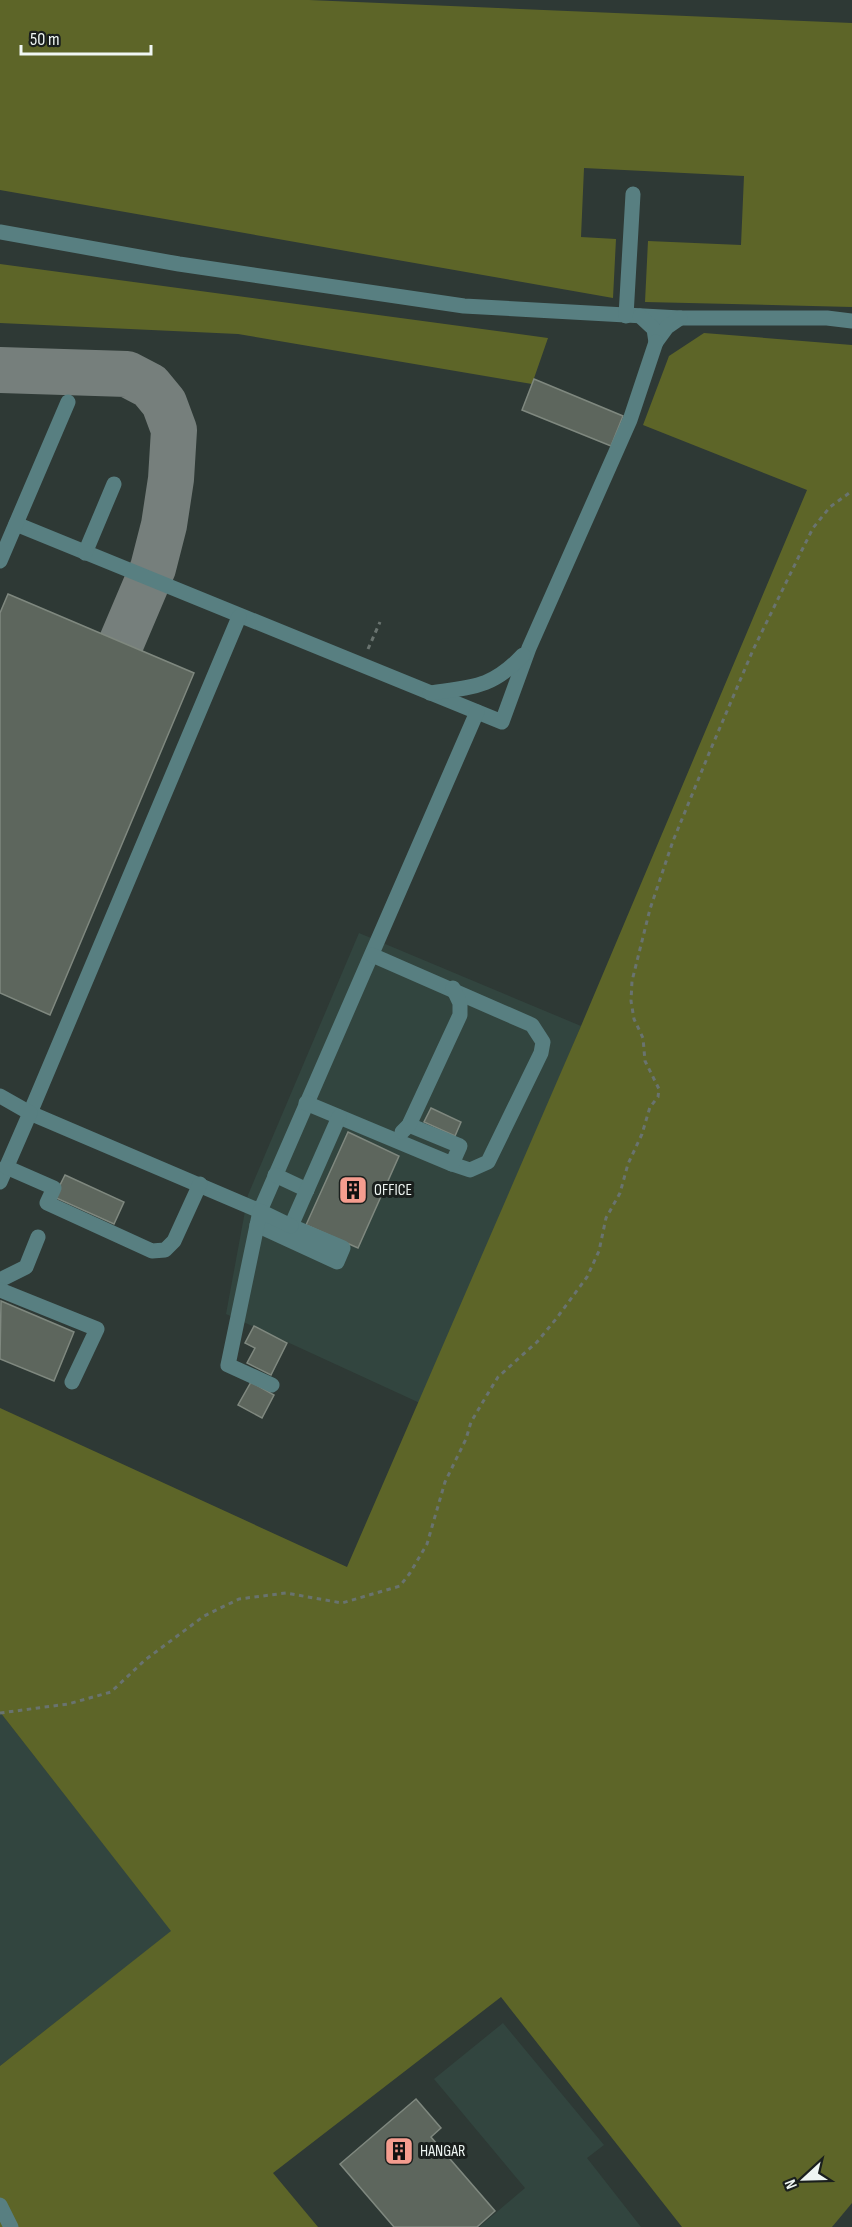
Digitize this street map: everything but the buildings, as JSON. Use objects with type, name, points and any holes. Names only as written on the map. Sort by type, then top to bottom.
[{"type":"street","points":[[633,194],[633,316]]},
{"type":"street","points":[[0,232],[178,264],[464,306],[680,318],[816,317],[852,321]]},
{"type":"street","points":[[633,316],[654,329],[656,342]]},
{"type":"street","points":[[16,524],[239,617],[502,722],[529,648],[630,420],[656,342],[667,327],[680,318]]},
{"type":"street","points":[[0,561],[68,402]]},
{"type":"street","points":[[85,553],[114,484]]},
{"type":"street","points":[[200,1184],[174,1241],[165,1250],[152,1251],[47,1203],[54,1188],[3,1174],[239,617]]},
{"type":"street","points":[[429,693],[474,687],[505,674],[529,648]]},
{"type":"street","points":[[272,1384],[228,1365],[258,1218],[275,1174],[477,712]]},
{"type":"street","points":[[306,1103],[470,1170],[488,1162],[541,1053],[543,1042],[532,1025],[453,988],[372,955]]},
{"type":"street","points":[[385,1136],[400,1134],[410,1125],[460,1015],[460,1003],[453,988]]},
{"type":"street","points":[[0,1096],[30,1113],[200,1184],[258,1218],[337,1262],[343,1248],[291,1226],[258,1218]]},
{"type":"street","points":[[291,1226],[339,1117]]},
{"type":"street","points":[[410,1125],[459,1146],[452,1164]]},
{"type":"street","points":[[275,1174],[307,1190]]},
{"type":"street","points":[[0,1280],[26,1267],[38,1237]]},
{"type":"street","points":[[0,1290],[97,1329],[72,1382]]},
{"type":"street","points":[[0,2205],[11,2227]]},
{"type":"path","points":[[0,1713],[68,1704],[111,1692],[145,1660],[204,1616],[239,1599],[258,1594],[286,1593],[342,1603],[399,1586],[410,1573],[428,1544],[445,1482],[466,1439],[471,1422],[487,1395],[498,1377],[537,1342],[556,1319],[587,1277],[594,1263],[606,1218],[620,1193],[628,1164],[642,1134],[650,1107],[658,1097],[659,1089],[645,1060],[642,1038],[634,1019],[632,1001],[632,981],[657,886],[673,841],[749,660],[802,550],[813,528],[830,507],[852,491]]},
{"type":"path","points":[[377,653],[367,648],[380,622]]},
{"type":"shaded area","points":[[359,933],[581,1026],[422,1404],[226,1314],[248,1195]]},
{"type":"shaded area","points":[[0,1712],[172,1931],[0,2066]]},
{"type":"shaded area","points":[[503,2023],[604,2145],[587,2158],[641,2227],[479,2227],[525,2188],[434,2079]]},
{"type":"green space","points":[[0,0],[309,0],[852,23],[852,307],[645,302],[648,241],[741,245],[744,176],[584,168],[581,237],[616,239],[613,298],[0,190]]},
{"type":"green space","points":[[0,264],[548,338],[532,384],[238,334],[0,323]]},
{"type":"green space","points":[[704,333],[852,345],[852,2203],[832,2227],[682,2227],[501,1997],[273,2173],[318,2227],[0,2227],[0,2066],[171,1931],[0,1712],[0,1408],[347,1567],[581,1026],[807,490],[643,425],[669,356]]},
{"type":"taxiway","points":[[0,370],[127,374],[150,386],[164,403],[174,430],[171,479],[164,525],[153,568],[122,641]]},
{"type":"place","name":"OFFICE","points":[[353,1190]]},
{"type":"place","name":"HANGAR","points":[[399,2151]]}]
